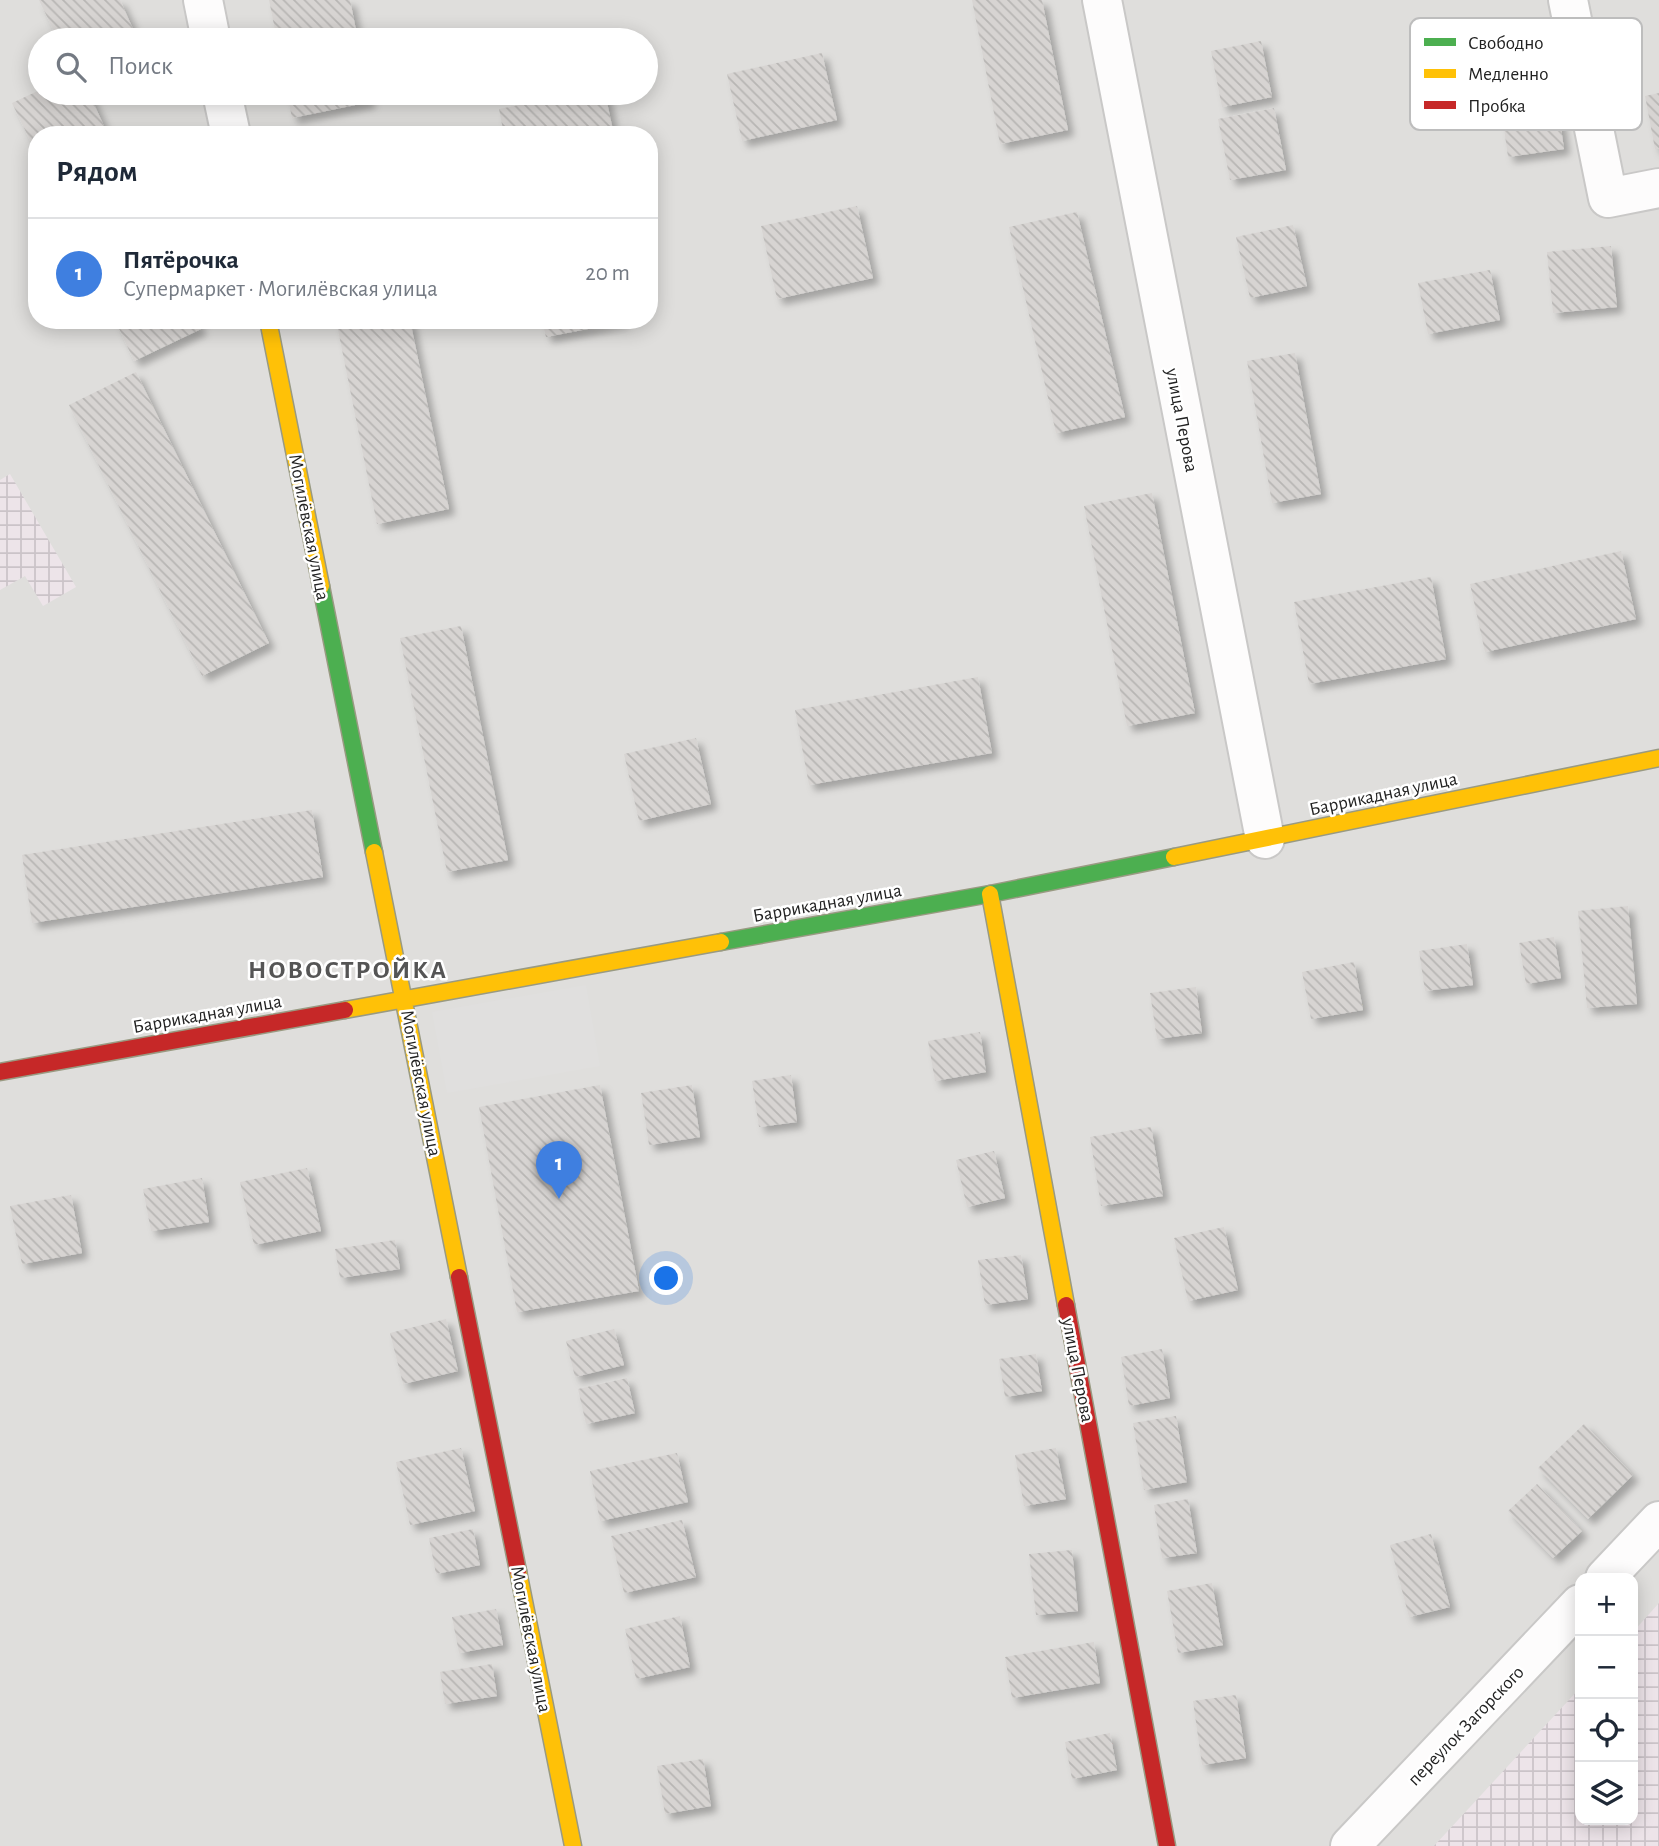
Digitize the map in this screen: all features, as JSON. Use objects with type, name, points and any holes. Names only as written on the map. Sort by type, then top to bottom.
[{"type":"street","points":[[203,0],[209,28]]},
{"type":"street","name":"улица Перова","points":[[1102,0],[1265,839]]},
{"type":"street","points":[[1568,0],[1572,18]]},
{"type":"street","points":[[225,105],[229,126]]},
{"type":"street","points":[[1594,130],[1608,198],[1659,188]]},
{"type":"street","name":"Могилёвская улица","points":[[270,329],[406,999],[573,1846]]},
{"type":"street","name":"Баррикадная улица","points":[[0,1072],[990,894],[1659,758]]},
{"type":"street","name":"улица Перова","points":[[990,894],[1167,1846]]},
{"type":"street","points":[[1610,1573],[1659,1521]]},
{"type":"street","name":"переулок Загорского","points":[[1350,1846],[1575,1609]]},
{"type":"shaded area","points":[[0,0],[1659,0],[1659,1846],[0,1846]]},
{"type":"shaded area","points":[[10,474],[76,587],[43,606],[25,576],[0,590],[0,480]]},
{"type":"shaded area","points":[[586,985],[600,1066],[447,1093],[432,1012]]},
{"type":"shaded area","points":[[1659,1603],[1659,1846],[1434,1846],[1575,1693],[1575,1825],[1638,1825],[1638,1626]]},
{"type":"building","points":[[39,0],[120,0],[133,28],[52,28]]},
{"type":"building","points":[[269,0],[350,0],[356,28],[275,28]]},
{"type":"building","points":[[972,0],[1042,0],[1068,130],[1000,144]]},
{"type":"building","points":[[1261,41],[1272,97],[1222,107],[1211,51]]},
{"type":"building","points":[[822,53],[837,120],[742,141],[727,74]]},
{"type":"building","points":[[1659,93],[1659,149],[1655,149],[1645,96]]},
{"type":"building","points":[[28,96],[28,105],[94,105],[104,126],[28,126],[28,136],[12,103]]},
{"type":"building","points":[[289,105],[355,105],[292,118]]},
{"type":"building","points":[[520,105],[608,105],[612,126],[502,126],[499,109]]},
{"type":"building","points":[[1274,108],[1286,170],[1230,180],[1218,119]]},
{"type":"building","points":[[1504,130],[1561,130],[1564,149],[1508,157]]},
{"type":"building","points":[[857,206],[873,278],[777,299],[761,226]]},
{"type":"building","points":[[1077,212],[1125,417],[1056,433],[1009,227]]},
{"type":"building","points":[[1293,225],[1307,286],[1250,298],[1236,237]]},
{"type":"building","points":[[1611,246],[1617,307],[1553,313],[1547,252]]},
{"type":"building","points":[[1490,270],[1500,320],[1428,334],[1418,283]]},
{"type":"building","points":[[119,329],[201,329],[134,361]]},
{"type":"building","points":[[338,329],[412,329],[449,509],[377,524]]},
{"type":"building","points":[[544,329],[588,329],[546,337]]},
{"type":"building","points":[[1295,353],[1321,494],[1272,503],[1247,361]]},
{"type":"building","points":[[136,372],[269,643],[202,676],[69,405]]},
{"type":"building","points":[[1152,493],[1195,713],[1127,726],[1084,506]]},
{"type":"building","points":[[1621,551],[1636,619],[1485,652],[1470,584]]},
{"type":"building","points":[[1431,577],[1446,659],[1309,684],[1294,602]]},
{"type":"building","points":[[461,626],[508,860],[447,872],[400,638]]},
{"type":"building","points":[[978,677],[992,753],[809,785],[795,710]]},
{"type":"building","points":[[696,738],[711,804],[639,821],[624,754]]},
{"type":"building","points":[[312,810],[323,877],[32,923],[22,855]]},
{"type":"building","points":[[1628,906],[1637,1004],[1587,1008],[1578,911]]},
{"type":"building","points":[[1554,937],[1561,978],[1526,984],[1519,943]]},
{"type":"building","points":[[1467,944],[1473,985],[1425,991],[1419,951]]},
{"type":"building","points":[[1354,962],[1363,1010],[1311,1019],[1302,972]]},
{"type":"building","points":[[1196,987],[1202,1033],[1157,1039],[1150,993]]},
{"type":"building","points":[[980,1032],[986,1072],[935,1081],[928,1041]]},
{"type":"building","points":[[791,1075],[797,1122],[759,1127],[752,1081]]},
{"type":"building","points":[[600,1085],[639,1291],[517,1312],[479,1107]]},
{"type":"building","points":[[692,1085],[700,1137],[649,1145],[641,1093]]},
{"type":"building","points":[[1151,1127],[1163,1196],[1101,1206],[1090,1137]]},
{"type":"building","points":[[994,1151],[1005,1198],[967,1207],[956,1160]]},
{"type":"building","points":[[307,1168],[321,1231],[254,1245],[240,1182]]},
{"type":"building","points":[[202,1178],[209,1222],[151,1231],[143,1189]]},
{"type":"building","points":[[71,1195],[82,1253],[22,1264],[10,1206]]},
{"type":"building","points":[[1224,1227],[1238,1290],[1188,1301],[1174,1238]]},
{"type":"building","points":[[395,1240],[400,1269],[340,1278],[335,1249]]},
{"type":"building","points":[[1021,1255],[1028,1299],[985,1305],[978,1260]]},
{"type":"building","points":[[446,1319],[458,1371],[403,1384],[390,1333]]},
{"type":"building","points":[[614,1329],[624,1365],[575,1377],[566,1341]]},
{"type":"building","points":[[1162,1349],[1170,1398],[1129,1406],[1121,1357]]},
{"type":"building","points":[[1036,1354],[1042,1391],[1005,1397],[999,1359]]},
{"type":"building","points":[[627,1378],[635,1413],[586,1424],[578,1389]]},
{"type":"building","points":[[1176,1416],[1187,1482],[1144,1490],[1133,1423]]},
{"type":"building","points":[[1584,1424],[1633,1475],[1588,1519],[1538,1468]]},
{"type":"building","points":[[461,1448],[475,1511],[410,1525],[396,1462]]},
{"type":"building","points":[[1056,1448],[1066,1499],[1024,1506],[1015,1455]]},
{"type":"building","points":[[677,1453],[688,1502],[600,1521],[590,1471]]},
{"type":"building","points":[[1537,1484],[1582,1531],[1553,1558],[1508,1511]]},
{"type":"building","points":[[1188,1499],[1197,1553],[1162,1558],[1154,1505]]},
{"type":"building","points":[[682,1520],[696,1577],[624,1593],[611,1536]]},
{"type":"building","points":[[473,1529],[480,1565],[436,1574],[429,1538]]},
{"type":"building","points":[[1431,1534],[1450,1607],[1409,1617],[1390,1545]]},
{"type":"building","points":[[1072,1550],[1078,1611],[1036,1615],[1029,1554]]},
{"type":"building","points":[[1212,1583],[1223,1645],[1178,1653],[1167,1591]]},
{"type":"building","points":[[496,1609],[503,1645],[459,1653],[452,1617]]},
{"type":"building","points":[[680,1616],[690,1667],[636,1679],[625,1629]]},
{"type":"building","points":[[1094,1642],[1100,1683],[1012,1698],[1005,1657]]},
{"type":"building","points":[[492,1664],[497,1696],[445,1704],[440,1672]]},
{"type":"building","points":[[1236,1695],[1246,1758],[1202,1765],[1193,1701]]},
{"type":"building","points":[[1110,1733],[1117,1770],[1072,1779],[1065,1742]]},
{"type":"building","points":[[703,1759],[711,1806],[665,1814],[657,1766]]},
{"type":"traffic: fast","points":[[321,586],[374,852]]},
{"type":"traffic: fast","points":[[721,942],[990,894],[1174,857]]},
{"type":"traffic: slow","points":[[270,329],[321,586]]},
{"type":"traffic: slow","points":[[1174,857],[1659,758]]},
{"type":"traffic: slow","points":[[374,852],[459,1277]]},
{"type":"traffic: slow","points":[[990,894],[1066,1305]]},
{"type":"traffic: slow","points":[[345,1010],[721,942]]},
{"type":"traffic: slow","points":[[518,1571],[573,1846]]},
{"type":"traffic: jam","points":[[0,1072],[345,1010]]},
{"type":"traffic: jam","points":[[459,1277],[518,1571]]},
{"type":"traffic: jam","points":[[1066,1305],[1167,1846]]},
{"type":"place","name":"Пятёрочка","points":[[559,1199]]},
{"type":"district","name":"НОВОСТРОЙКА","points":[[348,969]]}]
